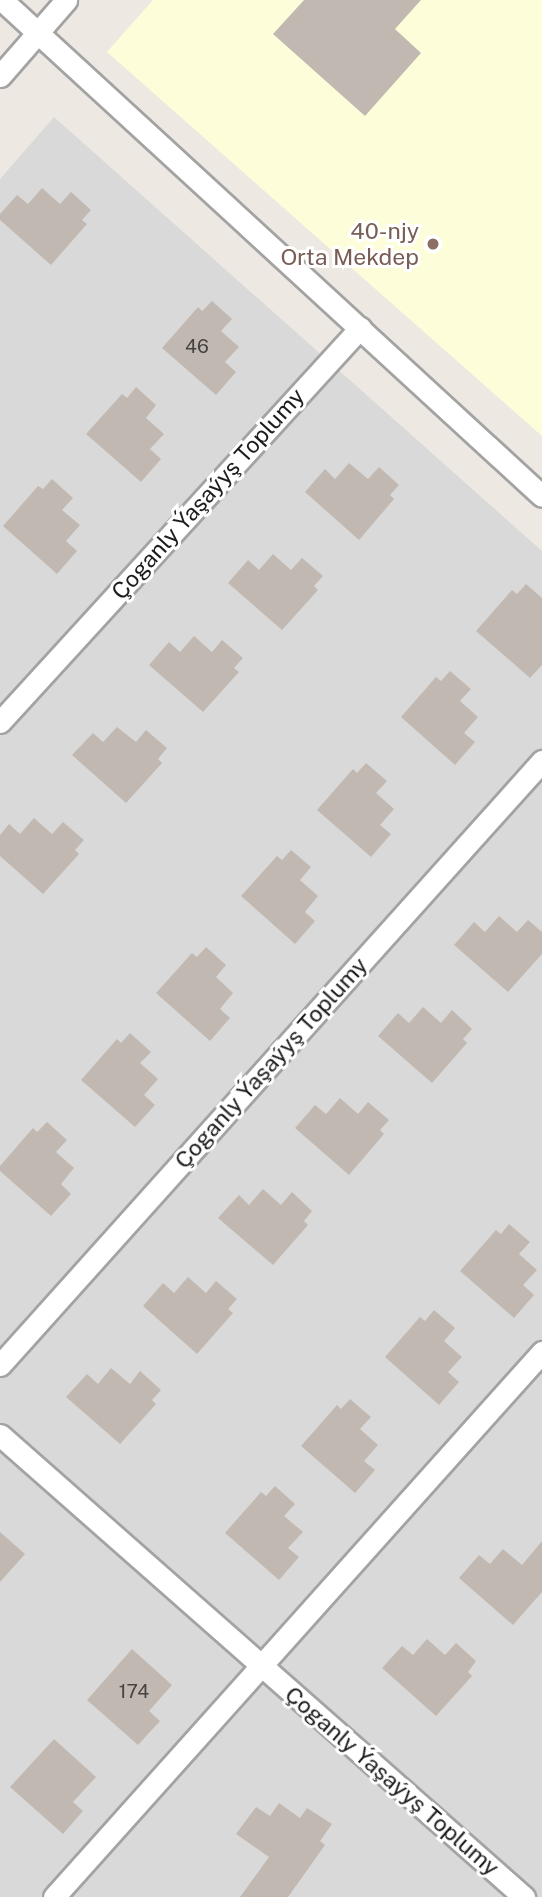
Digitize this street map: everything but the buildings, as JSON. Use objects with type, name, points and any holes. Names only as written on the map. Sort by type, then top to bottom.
[{"type":"street","points":[[2,0],[542,496]]},
{"type":"street","points":[[0,76],[66,0]]},
{"type":"street","name":"Çoganly Ýaşaýyş Toplumy","points":[[0,722],[359,328]]},
{"type":"street","name":"Çoganly Ýaşaýyş Toplumy","points":[[0,1365],[542,761]]},
{"type":"street","points":[[54,1897],[542,1352]]},
{"type":"street","name":"Çoganly Ýaşaýyş Toplumy","points":[[0,1435],[524,1897]]},
{"type":"shaded area","name":"40-njy Orta Mekdep","points":[[153,0],[542,0],[542,436],[107,52]]},
{"type":"shaded area","points":[[54,117],[542,551],[542,1897],[0,1897],[0,179]]},
{"type":"place","name":"40-njy Orta Mekdep","points":[[433,244]]}]
